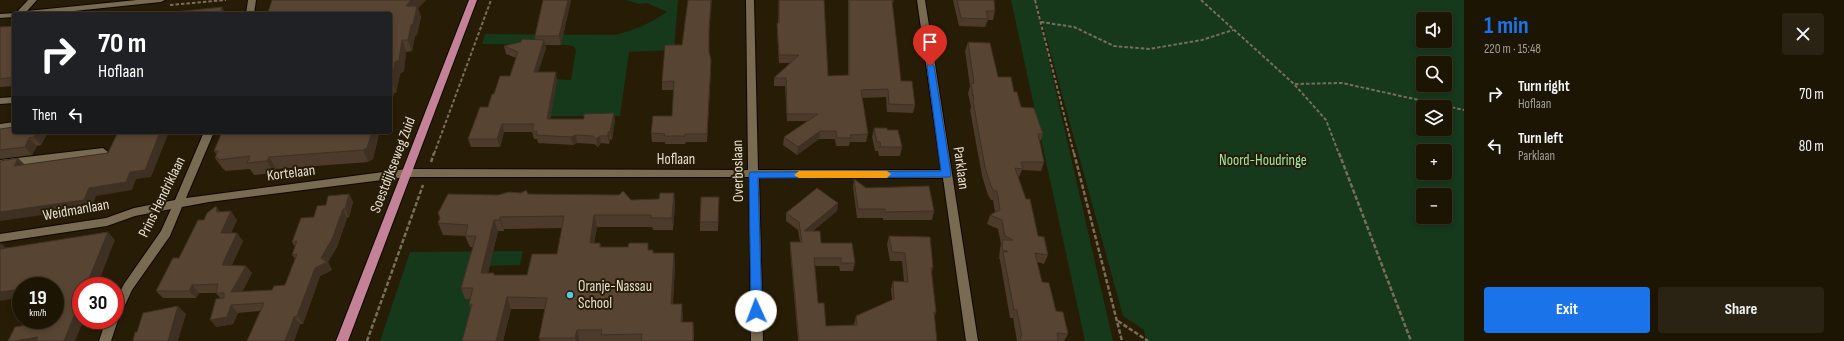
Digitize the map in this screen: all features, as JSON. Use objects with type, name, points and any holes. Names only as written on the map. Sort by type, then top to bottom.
[{"type":"main road","name":"Soestdijkseweg Zuid","points":[[342,341],[473,0]]},
{"type":"street","points":[[22,12],[33,0]]},
{"type":"street","points":[[40,12],[161,0]]},
{"type":"street","points":[[250,12],[252,0]]},
{"type":"street","name":"Overboslaan","points":[[750,0],[757,341]]},
{"type":"street","name":"Parklaan","points":[[921,0],[972,341]]},
{"type":"street","points":[[0,16],[12,15]]},
{"type":"street","points":[[0,102],[12,100]]},
{"type":"street","points":[[0,126],[12,124]]},
{"type":"street","name":"Prins Hendriklaan","points":[[124,296],[166,233],[208,134]]},
{"type":"street","points":[[0,164],[103,152]]},
{"type":"street","name":"Hoflaan","points":[[406,173],[753,175],[946,174]]},
{"type":"street","name":"Kortelaan","points":[[180,203],[406,173]]},
{"type":"street","name":"Weidmanlaan","points":[[0,238],[107,222],[134,212],[180,203]]},
{"type":"street","points":[[106,341],[109,329]]},
{"type":"path","points":[[1035,0],[1122,341]]},
{"type":"path","points":[[1201,0],[1233,30],[1265,56],[1294,84],[1326,120],[1411,341]]},
{"type":"path","points":[[1041,22],[1074,27],[1114,46],[1149,48],[1202,40],[1233,30]]},
{"type":"path","points":[[1294,84],[1342,83],[1464,110]]},
{"type":"path","points":[[1117,320],[1148,341]]},
{"type":"green space","points":[[626,0],[678,0],[674,50],[629,52],[620,116],[543,116],[550,79],[571,80],[576,50],[573,46],[482,44],[485,34],[614,35],[642,26],[667,12],[647,3],[639,4]]},
{"type":"green space","points":[[1011,0],[1035,0],[1113,341],[1085,341]]},
{"type":"green space","name":"Noord-Houdringe","points":[[1036,0],[1464,0],[1464,341],[1146,341],[1144,330],[1123,316]]},
{"type":"green space","points":[[523,251],[520,265],[488,266],[473,341],[380,341],[410,252]]},
{"type":"building","points":[[272,0],[411,0],[406,6],[417,6],[408,40],[402,40],[399,60],[395,62],[392,81],[392,12],[268,12]]},
{"type":"building","points":[[543,0],[568,0],[559,36],[535,36]]},
{"type":"building","points":[[688,0],[711,0],[709,52],[711,60],[707,134],[664,136],[665,134],[651,133],[653,116],[672,116],[674,81],[662,82],[665,45],[682,45]]},
{"type":"building","points":[[779,0],[824,0],[828,76],[849,75],[849,0],[892,0],[901,81],[912,81],[915,105],[889,104],[888,89],[861,90],[868,134],[850,135],[851,138],[837,138],[836,131],[820,131],[798,147],[784,137],[818,114],[787,114],[786,78],[774,78],[799,55],[779,55],[777,23],[779,23]]},
{"type":"building","points":[[957,0],[994,0],[995,11],[986,11],[988,19],[961,18]]},
{"type":"building","points":[[222,7],[221,12],[174,12]]},
{"type":"building","points":[[12,26],[12,77],[0,79],[0,27]]},
{"type":"building","points":[[522,39],[544,40],[534,72],[556,72],[547,119],[584,119],[584,114],[614,113],[608,136],[600,136],[596,139],[593,136],[576,135],[571,137],[536,135],[537,131],[532,131],[534,124],[502,124],[497,139],[468,139],[480,107],[488,107],[500,76],[510,76],[518,52],[504,46],[521,42]]},
{"type":"building","points":[[968,42],[990,43],[998,77],[1011,77],[1014,92],[1017,92],[1021,107],[1034,108],[1043,134],[1038,134],[1044,162],[1021,162],[1023,169],[1015,168],[1026,199],[1030,199],[1038,236],[1044,237],[1048,255],[1035,253],[1042,282],[1049,283],[1056,311],[1063,312],[1068,334],[1057,333],[1058,341],[1021,341],[1020,337],[1022,336],[1017,310],[1014,310],[1003,252],[1008,252],[1002,250],[1003,240],[1013,240],[1005,236],[1002,220],[990,215],[1000,210],[997,191],[994,191],[991,186],[985,167],[973,101],[971,84],[974,83]]},
{"type":"building","points":[[12,127],[12,134],[36,134],[34,137],[29,138],[25,147],[0,150],[0,129]]},
{"type":"building","points":[[874,128],[898,130],[902,147],[881,147],[880,142],[877,142]]},
{"type":"building","points":[[117,134],[159,134],[145,170],[130,172],[126,182],[89,188],[84,200],[0,212],[0,161],[18,158],[14,166],[108,153]]},
{"type":"building","points":[[221,134],[371,134],[367,148],[363,150],[269,157],[267,161],[247,163],[250,156],[218,160],[218,158],[215,158],[218,151],[214,151]]},
{"type":"building","points":[[854,179],[866,188],[929,186],[934,211],[885,212],[885,209],[858,209]]},
{"type":"building","points":[[817,188],[838,203],[804,231],[820,231],[821,243],[852,243],[855,263],[841,263],[841,258],[814,258],[818,303],[824,303],[826,326],[857,325],[856,316],[894,299],[893,281],[908,282],[905,253],[892,252],[889,236],[930,237],[937,341],[799,341],[790,242],[802,242],[799,222],[786,213]]},
{"type":"building","points":[[526,190],[528,194],[619,195],[623,191],[631,200],[659,199],[660,193],[674,193],[672,218],[651,218],[651,215],[594,215],[590,243],[600,243],[600,247],[628,247],[629,243],[648,243],[648,250],[653,250],[653,253],[674,253],[671,304],[682,304],[681,322],[693,322],[693,341],[641,341],[642,334],[601,335],[602,330],[577,330],[575,338],[539,338],[547,298],[507,297],[496,341],[462,341],[472,304],[469,304],[473,288],[461,288],[476,236],[465,236],[468,225],[438,223],[440,218],[438,213],[448,194],[498,195],[509,192],[521,193]],"holes":[[[564,216],[557,254],[532,254],[527,275],[494,275],[494,273],[481,273],[494,220],[500,220],[500,217]]]},
{"type":"building","points":[[349,194],[345,209],[343,209],[332,239],[321,258],[327,262],[315,268],[297,316],[294,317],[285,341],[247,341],[264,303],[231,305],[227,317],[210,320],[216,299],[224,298],[224,293],[216,293],[218,284],[192,285],[189,291],[156,291],[173,258],[179,258],[198,220],[204,220],[207,213],[216,206],[217,212],[231,211],[221,233],[237,233],[222,265],[246,266],[231,292],[272,290],[274,286],[285,285],[297,254],[292,255],[297,241],[292,242],[301,218],[314,217],[317,206],[326,205],[328,196]]},
{"type":"building","points":[[701,197],[719,197],[718,222],[700,222]]},
{"type":"building","points":[[108,232],[90,277],[72,277],[72,321],[64,341],[36,341],[38,337],[8,341],[14,329],[64,329],[64,277],[12,277],[12,290],[0,292],[0,249]]},
{"type":"building","points":[[178,306],[168,341],[133,341],[143,313]]},
{"type":"slow traffic","points":[[799,175],[887,174]]},
{"type":"place","name":"Oranje-Nassau School","points":[[570,295]]},
{"type":"route","points":[[756,311],[753,175],[946,174],[930,66]]}]
